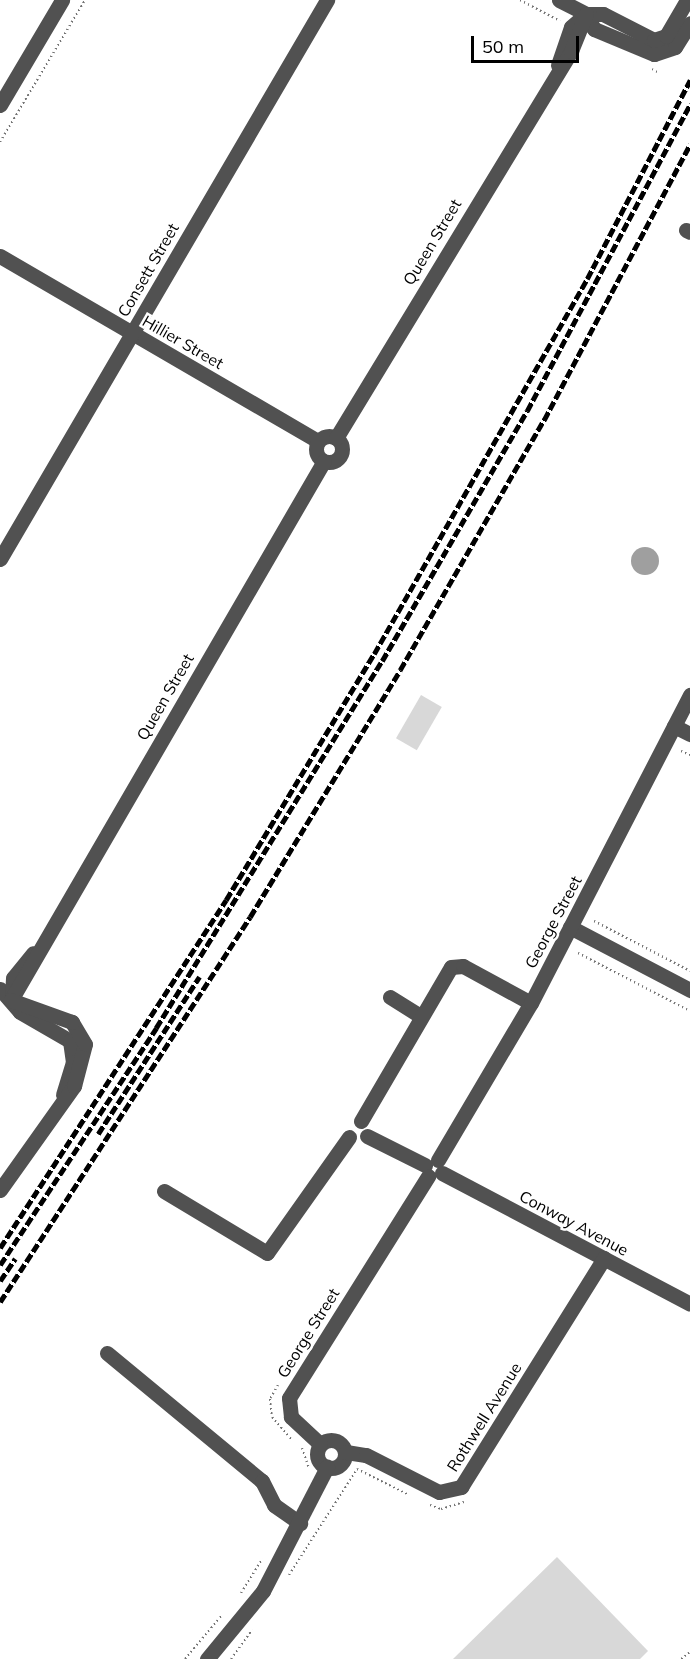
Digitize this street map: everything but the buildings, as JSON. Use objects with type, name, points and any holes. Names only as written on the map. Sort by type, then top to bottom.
[{"type":"street","points":[[0,105],[62,0]]},
{"type":"street","name":"Consett Street","points":[[0,559],[327,0]]},
{"type":"street","points":[[559,0],[586,14],[603,14],[654,40],[666,36],[687,0]]},
{"type":"street","points":[[586,14],[594,28],[654,54],[675,47],[690,23]]},
{"type":"street","name":"Queen Street","points":[[0,1190],[63,1094],[81,1072],[85,1044],[80,1031],[50,1010],[6,994],[13,978],[36,951],[324,461],[340,457],[336,438],[558,64],[582,33],[586,14]]},
{"type":"street","name":"Hillier Street","points":[[0,256],[318,441]]},
{"type":"street","points":[[324,461],[316,453],[318,441],[336,438]]},
{"type":"street","name":"George Street","points":[[320,1444],[291,1417],[289,1398],[433,1168],[531,1003],[690,695]]},
{"type":"street","points":[[674,726],[690,734]]},
{"type":"street","points":[[570,927],[690,990]]},
{"type":"street","points":[[164,1191],[267,1253],[350,1137],[350,1125],[364,1129],[421,1016],[451,967],[463,966],[531,1003]]},
{"type":"street","points":[[390,997],[421,1016]]},
{"type":"street","name":"Conway Avenue","points":[[364,1129],[690,1304]]},
{"type":"street","name":"Rothwell Avenue","points":[[346,1452],[366,1455],[439,1492],[461,1487],[604,1258]]},
{"type":"street","points":[[108,1353],[262,1481],[274,1505],[300,1524]]},
{"type":"street","points":[[337,1441],[346,1452],[341,1465],[327,1467],[317,1458],[320,1444],[337,1441]]},
{"type":"street","points":[[207,1659],[263,1591],[300,1524],[327,1467]]},
{"type":"path","points":[[0,142],[85,0]]},
{"type":"path","points":[[520,0],[562,22]]},
{"type":"path","points":[[681,751],[690,755]]},
{"type":"path","points":[[594,921],[690,971]]},
{"type":"path","points":[[578,953],[690,1011]]},
{"type":"path","points":[[278,1385],[270,1399],[272,1417],[299,1444],[310,1474]]},
{"type":"path","points":[[234,1602],[264,1555]]},
{"type":"path","points":[[185,1659],[227,1610]]},
{"type":"path","points":[[681,1659],[690,1652]]},
{"type":"shaded area","points":[[645,547],[655,551],[659,561],[655,571],[645,575],[635,571],[631,561],[635,551]]},
{"type":"shaded area","points":[[421,695],[442,707],[417,750],[396,738]]},
{"type":"shaded area","points":[[557,1557],[648,1651],[640,1659],[453,1659]]},
{"type":"railway","points":[[0,1248],[226,900],[374,654],[587,279],[690,80]]},
{"type":"railway","points":[[0,1265],[156,1028],[382,661],[527,411],[690,104]]},
{"type":"railway","points":[[0,1302],[250,917],[400,670],[544,420],[690,144]]},
{"type":"railway","points":[[98,1134],[199,977]]},
{"type":"railway","points":[[0,1281],[15,1259]]}]
